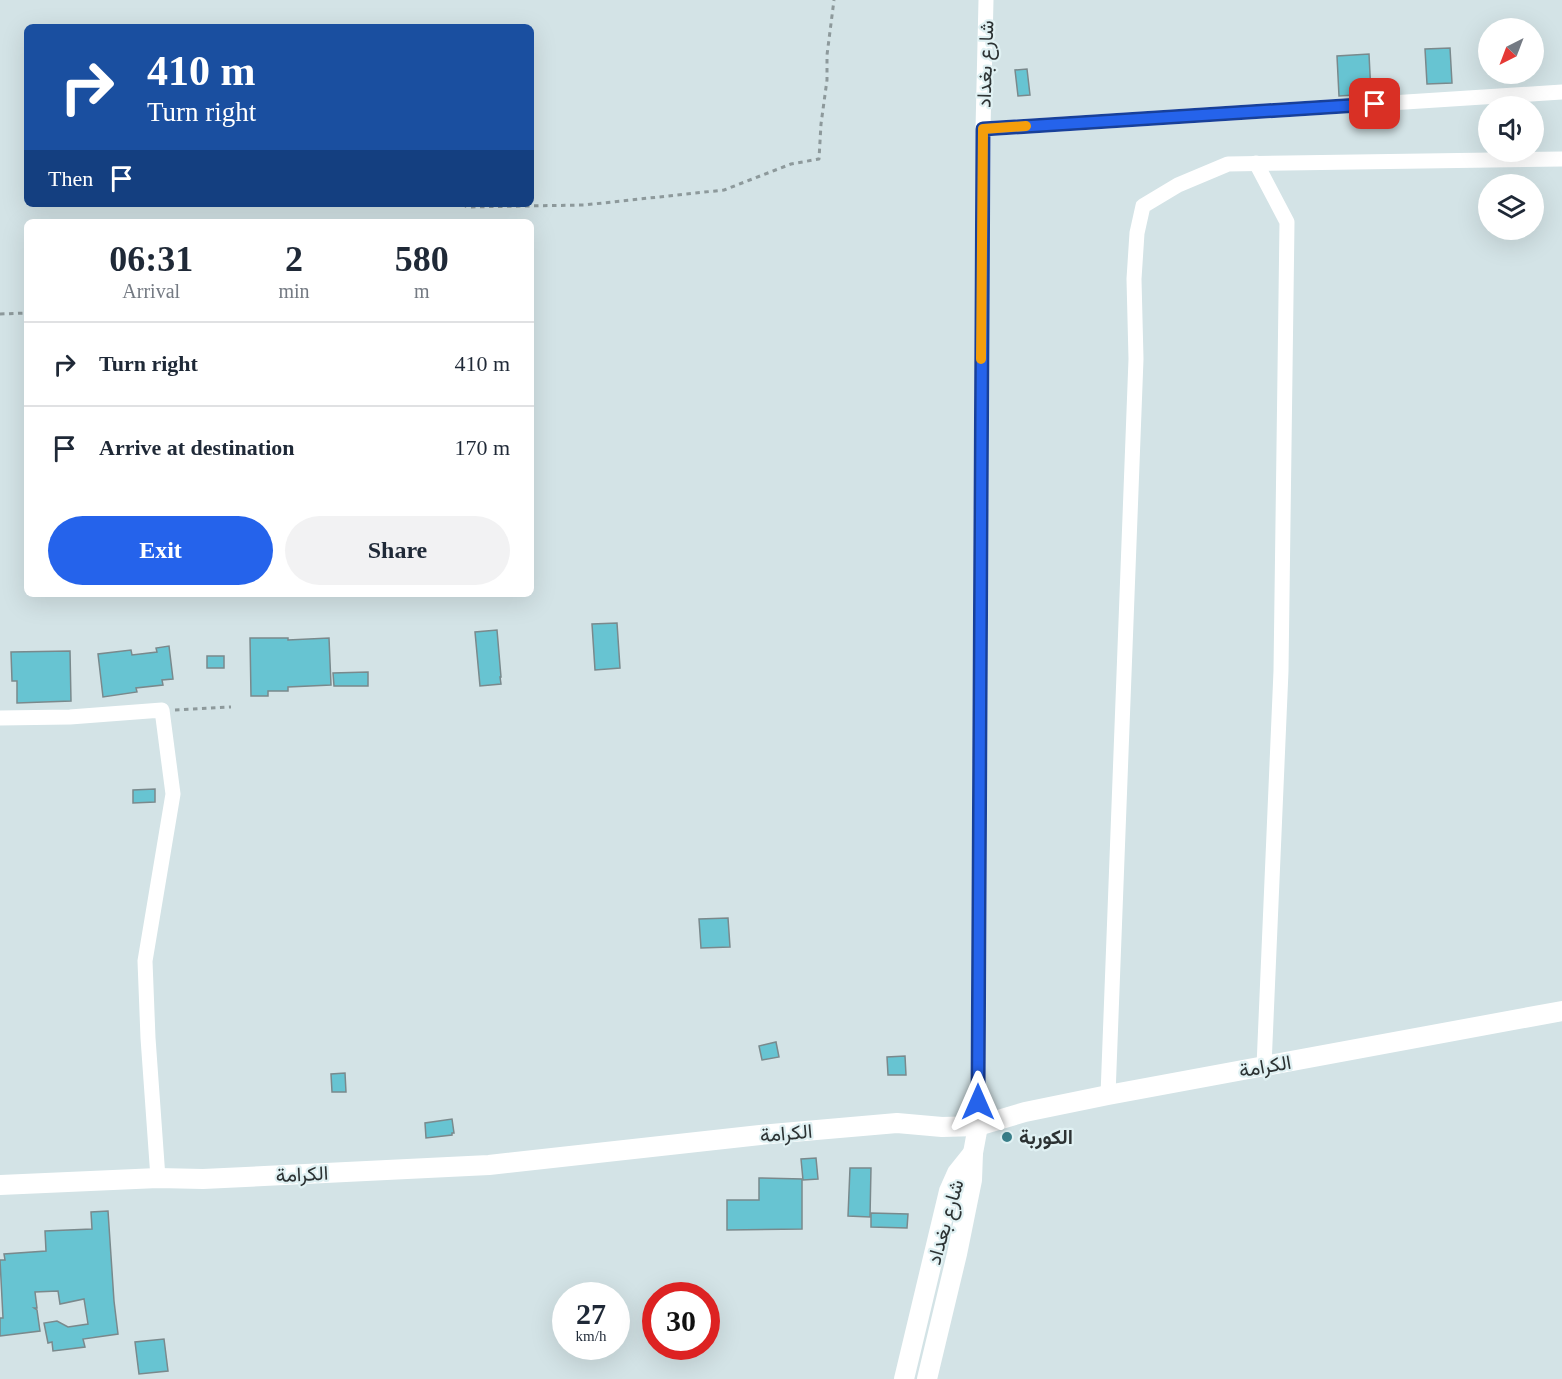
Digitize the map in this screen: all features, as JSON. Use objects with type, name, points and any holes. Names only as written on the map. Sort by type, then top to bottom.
[{"type":"main road","name":"الكرامة","points":[[0,1185],[158,1178],[203,1179],[489,1165],[760,1135],[897,1123],[942,1127],[978,1126],[1025,1112],[1108,1095],[1562,1011]]},
{"type":"main road","points":[[973,1153],[978,1126]]},
{"type":"main road","name":"شارع بغداد","points":[[904,1379],[949,1191],[957,1173],[973,1153]]},
{"type":"main road","name":"شارع بغداد","points":[[927,1379],[957,1254],[972,1180],[973,1153]]},
{"type":"street","name":"شارع بغداد","points":[[978,1126],[983,129],[986,0]]},
{"type":"street","points":[[983,129],[1562,92]]},
{"type":"street","points":[[1108,1095],[1136,358],[1134,279],[1137,233],[1143,206],[1178,185],[1228,164],[1562,159]]},
{"type":"street","points":[[1256,164],[1287,222],[1281,671],[1264,1066]]},
{"type":"street","points":[[0,718],[70,717],[162,710],[173,794],[145,961],[158,1178]]},
{"type":"path","points":[[534,206],[584,205],[724,190],[791,164],[819,159],[827,80],[827,55],[834,0]]},
{"type":"path","points":[[0,314],[24,313]]},
{"type":"path","points":[[162,710],[231,707]]},
{"type":"building","points":[[1450,48],[1452,83],[1427,84],[1425,49]]},
{"type":"building","points":[[1369,54],[1371,94],[1339,96],[1337,56]]},
{"type":"building","points":[[1027,69],[1030,95],[1018,96],[1015,70]]},
{"type":"building","points":[[617,623],[620,668],[595,670],[592,624]]},
{"type":"building","points":[[497,630],[501,684],[480,686],[475,632]]},
{"type":"building","points":[[250,638],[288,638],[288,640],[329,638],[331,685],[288,687],[288,691],[268,691],[268,696],[251,696]]},
{"type":"building","points":[[169,646],[173,679],[162,680],[163,685],[136,688],[137,692],[103,697],[98,654],[131,650],[132,655],[157,652],[156,648]]},
{"type":"building","points":[[70,651],[71,701],[17,703],[17,681],[12,681],[11,652]]},
{"type":"building","points":[[207,656],[224,656],[224,668],[207,668]]},
{"type":"building","points":[[368,672],[368,686],[334,686],[333,673]]},
{"type":"building","points":[[155,789],[155,802],[133,803],[133,790]]},
{"type":"building","points":[[728,918],[730,947],[701,948],[699,919]]},
{"type":"building","points":[[776,1042],[779,1057],[762,1060],[759,1046]]},
{"type":"building","points":[[905,1056],[906,1075],[888,1075],[887,1057]]},
{"type":"building","points":[[345,1073],[346,1092],[332,1092],[331,1074]]},
{"type":"building","points":[[452,1119],[454,1133],[452,1135],[426,1138],[425,1123]]},
{"type":"building","points":[[816,1158],[818,1179],[803,1180],[801,1159]]},
{"type":"building","points":[[850,1168],[871,1168],[870,1217],[848,1216]]},
{"type":"building","points":[[759,1178],[802,1179],[802,1229],[727,1230],[727,1200],[759,1200]]},
{"type":"building","points":[[108,1211],[118,1334],[83,1339],[85,1347],[53,1351],[52,1342],[48,1343],[44,1323],[57,1321],[68,1327],[88,1324],[84,1299],[60,1304],[58,1291],[35,1292],[37,1308],[34,1308],[37,1310],[40,1331],[0,1336],[0,1318],[3,1318],[0,1260],[5,1260],[4,1254],[46,1251],[45,1231],[92,1229],[91,1212]]},
{"type":"building","points":[[871,1213],[908,1214],[907,1228],[871,1227]]},
{"type":"building","points":[[164,1339],[168,1371],[139,1374],[135,1342]]},
{"type":"slow traffic","points":[[981,359],[983,129],[1026,126]]},
{"type":"place","name":"الكوربة","points":[[1007,1137]]},
{"type":"route","points":[[978,1102],[983,129],[1375,104]]}]
